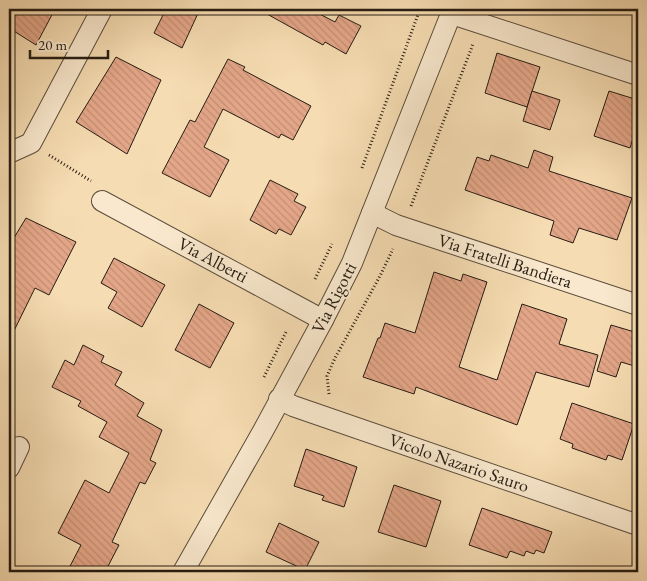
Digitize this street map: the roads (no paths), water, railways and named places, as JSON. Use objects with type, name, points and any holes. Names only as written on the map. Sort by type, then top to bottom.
[{"type":"street","points":[[9,153],[31,143],[102,9]]},
{"type":"street","points":[[453,11],[480,24],[638,76]]},
{"type":"street","name":"Via Rigotti","points":[[183,572],[280,399],[352,263],[453,11]]},
{"type":"street","name":"Via Alberti","points":[[102,201],[323,320]]},
{"type":"street","name":"Via Fratelli Bandiera","points":[[372,213],[403,227],[638,305]]},
{"type":"street","name":"Vicolo Nazario Sauro","points":[[280,399],[293,406],[638,525]]},
{"type":"street","points":[[9,468],[20,447]]}]
